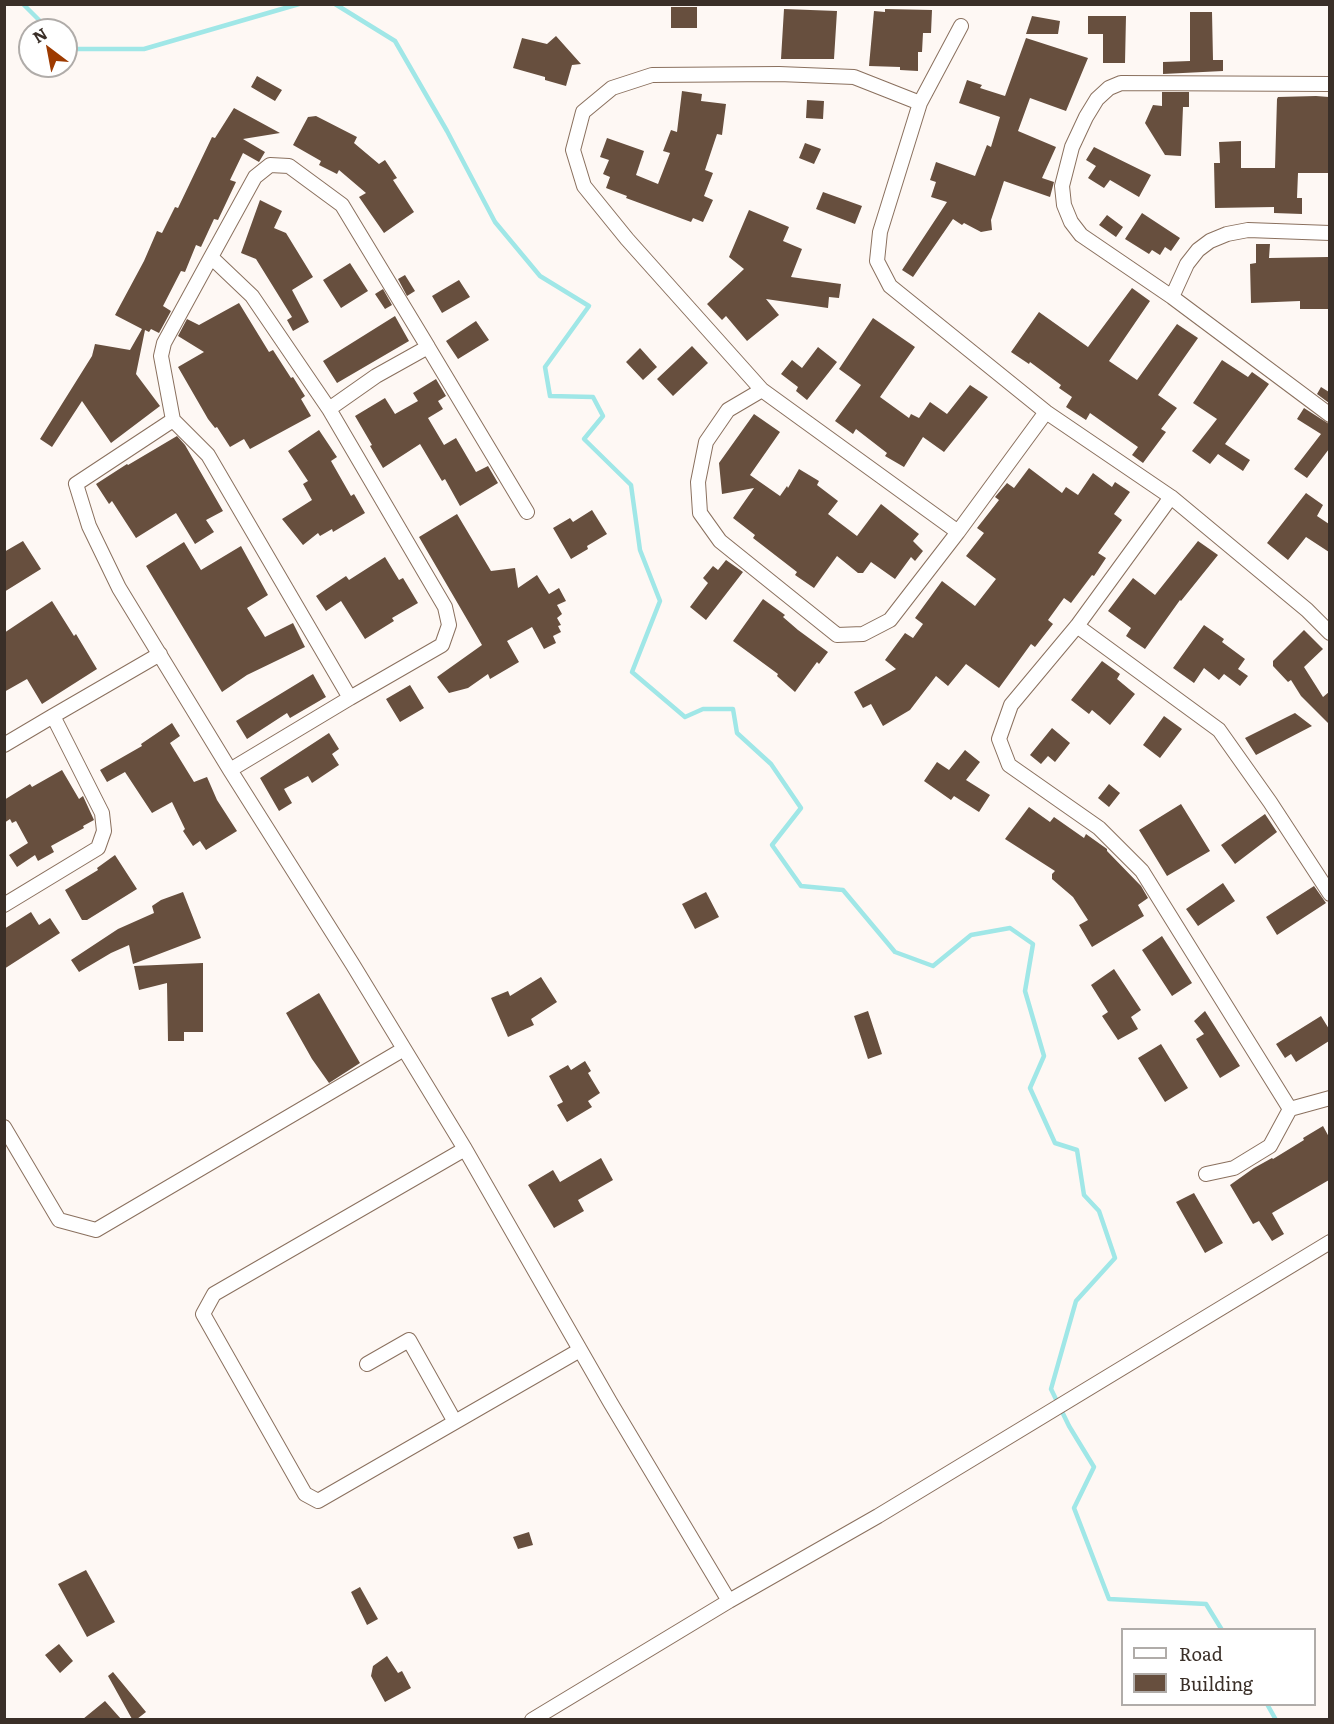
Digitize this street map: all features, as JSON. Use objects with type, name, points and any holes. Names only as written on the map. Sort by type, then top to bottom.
[{"type":"street","points":[[961,26],[920,103],[880,232],[877,261],[890,286],[1046,412],[1171,497],[1307,610],[1329,633]]},
{"type":"street","points":[[920,103],[854,78],[780,74],[652,75],[612,88],[583,112],[573,150],[584,186],[627,239],[762,390],[958,532]]},
{"type":"street","points":[[1329,84],[1121,83],[1109,88],[1097,99],[1086,117],[1072,147],[1062,186],[1064,205],[1071,222],[1081,235],[1172,297],[1329,415]]},
{"type":"street","points":[[350,698],[208,455],[173,420],[162,367],[161,356],[164,343],[255,177],[270,165],[289,166],[342,205],[527,512]]},
{"type":"street","points":[[1172,297],[1187,264],[1198,250],[1210,241],[1227,234],[1248,230],[1329,233]]},
{"type":"street","points":[[212,257],[252,296],[328,409],[445,607],[449,625],[442,645],[231,770]]},
{"type":"street","points":[[328,409],[376,376],[428,347]]},
{"type":"street","points":[[762,390],[728,411],[706,442],[698,482],[700,513],[720,541],[837,634],[863,634],[890,620],[1046,412]]},
{"type":"street","points":[[173,420],[76,484],[89,526],[119,588],[465,1149],[580,1350],[729,1601]]},
{"type":"street","points":[[1171,497],[1077,626],[1011,705],[999,739],[1010,765],[1099,828],[1142,871],[1290,1109]]},
{"type":"street","points":[[1077,626],[1219,730],[1270,802],[1329,894]]},
{"type":"street","points":[[4,745],[160,654]]},
{"type":"street","points":[[4,905],[98,848],[104,831],[102,813],[53,716]]},
{"type":"street","points":[[4,1127],[59,1220],[96,1230],[404,1049]]},
{"type":"street","points":[[1206,1174],[1234,1168],[1270,1146],[1290,1109],[1329,1098]]},
{"type":"street","points":[[465,1149],[214,1294],[203,1314],[305,1494],[318,1501],[580,1350]]},
{"type":"street","points":[[532,1719],[729,1601],[878,1516],[1329,1242]]},
{"type":"street","points":[[367,1364],[409,1340],[455,1422]]},
{"type":"building","points":[[671,7],[697,7],[697,28],[671,28]]},
{"type":"building","points":[[784,9],[837,11],[834,59],[781,59]]},
{"type":"building","points":[[885,9],[932,10],[931,33],[923,33],[922,52],[918,52],[918,71],[900,70],[900,67],[869,66],[874,11],[885,12]]},
{"type":"building","points":[[1190,12],[1212,12],[1213,60],[1223,60],[1223,71],[1163,74],[1163,62],[1190,61]]},
{"type":"building","points":[[1032,16],[1060,21],[1058,34],[1026,34]]},
{"type":"building","points":[[1088,16],[1126,16],[1125,63],[1103,63],[1103,34],[1088,34]]},
{"type":"building","points":[[556,36],[581,64],[572,65],[566,86],[513,68],[522,38],[547,44]]},
{"type":"building","points":[[1026,38],[1088,58],[1066,111],[1030,98],[1018,131],[1056,147],[1042,178],[1054,182],[1050,197],[1004,181],[991,220],[992,230],[981,232],[953,219],[913,277],[902,270],[947,202],[931,197],[936,182],[930,180],[936,162],[975,176],[987,145],[991,147],[1000,117],[959,103],[967,80],[982,85],[980,88],[1005,96]]},
{"type":"building","points":[[257,76],[282,90],[275,101],[251,87]]},
{"type":"building","points":[[682,91],[702,94],[701,101],[726,104],[722,135],[717,134],[705,170],[713,173],[704,196],[713,200],[703,222],[693,218],[691,222],[626,198],[627,196],[606,188],[610,177],[603,174],[609,160],[600,157],[607,138],[644,151],[636,175],[658,184],[670,153],[663,151],[671,130],[677,132]]},
{"type":"building","points":[[1162,92],[1189,92],[1189,107],[1183,107],[1181,156],[1165,155],[1145,123],[1153,105],[1162,106]]},
{"type":"building","points":[[1278,97],[1329,97],[1329,173],[1298,173],[1297,198],[1302,198],[1302,214],[1274,213],[1274,207],[1215,208],[1214,163],[1220,163],[1219,142],[1241,141],[1241,168],[1275,168]]},
{"type":"building","points":[[807,100],[824,101],[823,119],[806,118]]},
{"type":"building","points":[[234,108],[280,133],[243,139],[265,152],[259,162],[243,153],[230,180],[236,182],[218,220],[214,219],[201,247],[196,245],[185,272],[181,271],[163,306],[171,311],[159,333],[151,329],[149,332],[145,330],[136,374],[160,406],[111,443],[82,401],[52,447],[40,439],[92,356],[95,344],[130,350],[142,329],[115,315],[157,231],[162,233],[175,207],[178,208],[212,137],[215,138]]},
{"type":"building","points":[[316,116],[357,137],[354,143],[379,164],[385,160],[397,178],[393,180],[414,212],[384,233],[359,197],[366,193],[339,170],[337,174],[319,165],[321,161],[293,145],[308,117]]},
{"type":"building","points":[[805,143],[821,149],[814,164],[799,158]]},
{"type":"building","points":[[1094,147],[1151,175],[1139,197],[1110,180],[1104,188],[1088,178],[1096,166],[1086,160]]},
{"type":"building","points":[[823,192],[862,206],[855,224],[816,209]]},
{"type":"building","points":[[260,200],[282,211],[274,228],[286,233],[313,277],[292,290],[309,322],[293,331],[287,320],[292,317],[256,259],[241,253]]},
{"type":"building","points":[[749,210],[789,227],[783,241],[802,249],[791,277],[841,284],[839,298],[829,297],[828,308],[766,299],[779,315],[747,341],[726,316],[722,320],[707,304],[744,269],[729,257]]},
{"type":"building","points":[[1142,213],[1180,238],[1171,251],[1165,247],[1160,255],[1152,250],[1149,254],[1125,239]]},
{"type":"building","points":[[1107,215],[1123,227],[1116,237],[1099,225]]},
{"type":"building","points":[[1256,244],[1270,244],[1269,258],[1328,257],[1328,309],[1300,309],[1300,301],[1251,303],[1250,264],[1256,263]]},
{"type":"building","points":[[350,263],[368,291],[341,308],[323,280]]},
{"type":"building","points":[[405,275],[415,291],[407,296],[398,279]]},
{"type":"building","points":[[459,280],[470,297],[442,313],[432,296]]},
{"type":"building","points":[[1132,288],[1150,301],[1109,361],[1137,380],[1177,324],[1198,338],[1158,395],[1177,408],[1161,429],[1166,432],[1143,463],[1132,455],[1138,447],[1090,413],[1086,420],[1066,407],[1072,397],[1059,388],[1061,385],[1030,362],[1029,364],[1011,352],[1039,312],[1088,347]]},
{"type":"building","points":[[383,289],[392,305],[385,309],[375,294]]},
{"type":"building","points":[[239,303],[269,352],[273,350],[291,378],[293,377],[305,396],[301,399],[311,416],[250,449],[244,439],[230,447],[217,427],[215,428],[208,419],[178,367],[204,352],[178,336],[187,319],[199,325]]},
{"type":"building","points":[[395,316],[409,341],[337,383],[323,361]]},
{"type":"building","points":[[873,318],[915,347],[880,397],[909,418],[911,414],[919,418],[930,402],[947,414],[970,385],[988,397],[944,452],[923,437],[904,467],[885,456],[887,453],[856,429],[853,434],[835,421],[861,385],[839,369]]},
{"type":"building","points":[[476,321],[489,340],[458,359],[446,341]]},
{"type":"building","points":[[692,346],[708,363],[673,396],[657,379]]},
{"type":"building","points":[[818,347],[837,362],[807,400],[796,391],[798,387],[781,374],[792,360],[802,368]]},
{"type":"building","points":[[640,348],[657,367],[643,380],[626,362]]},
{"type":"building","points":[[1222,360],[1248,377],[1252,372],[1269,384],[1225,444],[1250,460],[1243,471],[1218,454],[1210,464],[1192,451],[1217,419],[1193,403]]},
{"type":"building","points":[[436,379],[446,396],[438,401],[443,409],[428,418],[444,445],[456,438],[476,472],[488,466],[498,483],[460,506],[445,479],[442,481],[420,444],[383,468],[355,416],[385,398],[395,414],[418,401],[413,393]]},
{"type":"building","points":[[1321,387],[1329,392],[1329,403],[1317,394]]},
{"type":"building","points":[[1304,408],[1329,424],[1329,449],[1307,478],[1294,469],[1321,434],[1297,419]]},
{"type":"building","points":[[754,414],[780,432],[750,475],[780,496],[787,486],[788,488],[799,469],[819,481],[817,485],[838,501],[828,514],[857,536],[881,504],[919,534],[913,541],[923,551],[915,561],[911,557],[895,579],[871,562],[863,573],[858,573],[837,556],[814,588],[795,575],[797,572],[753,538],[755,535],[733,518],[754,488],[722,494],[719,463]]},
{"type":"building","points":[[319,430],[337,457],[331,461],[351,496],[354,494],[365,513],[333,532],[332,529],[320,536],[318,533],[303,545],[282,519],[312,500],[303,484],[308,481],[288,451]]},
{"type":"building","points":[[177,436],[185,445],[223,511],[206,520],[214,532],[195,544],[176,513],[136,538],[112,501],[109,504],[96,484]]},
{"type":"building","points":[[1029,468],[1062,493],[1066,487],[1078,495],[1093,473],[1112,487],[1115,482],[1130,492],[1114,514],[1122,520],[1098,553],[1106,558],[1071,603],[1064,598],[1048,620],[1053,624],[1035,647],[1031,644],[999,688],[966,664],[948,686],[936,676],[910,710],[883,726],[871,704],[863,708],[854,692],[896,669],[885,660],[905,633],[913,638],[923,624],[915,618],[942,581],[975,606],[996,579],[966,556],[984,533],[977,528],[999,500],[995,497],[1007,483],[1014,488]]},
{"type":"building","points":[[1306,493],[1323,505],[1317,516],[1329,524],[1329,552],[1306,537],[1288,560],[1267,543]]},
{"type":"building","points":[[592,510],[607,534],[571,559],[553,528],[570,518],[573,522]]},
{"type":"building","points":[[457,514],[491,571],[515,568],[518,588],[537,575],[549,594],[559,588],[566,601],[557,605],[562,614],[557,618],[561,625],[558,626],[561,632],[553,636],[556,643],[544,649],[532,627],[507,641],[519,662],[490,679],[488,674],[468,688],[449,693],[437,677],[482,645],[419,537]]},
{"type":"building","points":[[23,541],[41,569],[4,592],[4,552]]},
{"type":"building","points":[[1198,541],[1218,555],[1180,600],[1145,649],[1126,636],[1131,628],[1108,611],[1133,578],[1155,595]]},
{"type":"building","points":[[184,542],[201,570],[241,546],[268,595],[247,608],[265,637],[293,623],[305,647],[247,675],[222,692],[146,566]]},
{"type":"building","points":[[385,557],[399,580],[403,578],[418,603],[392,618],[394,621],[365,639],[341,601],[326,611],[316,596],[346,576],[349,580]]},
{"type":"building","points":[[726,560],[743,572],[706,620],[690,607],[708,583],[703,578],[713,566],[718,570]]},
{"type":"building","points":[[763,599],[785,615],[783,617],[798,630],[828,652],[819,664],[817,662],[795,692],[777,676],[778,674],[733,641]]},
{"type":"building","points":[[52,601],[74,636],[76,634],[97,669],[42,704],[27,679],[4,692],[4,633]]},
{"type":"building","points":[[1204,625],[1224,639],[1222,642],[1245,659],[1238,669],[1248,676],[1240,686],[1224,674],[1219,680],[1204,668],[1194,683],[1173,668]]},
{"type":"building","points":[[1304,630],[1323,649],[1304,667],[1323,697],[1329,692],[1329,724],[1301,696],[1291,680],[1288,682],[1273,666],[1273,661]]},
{"type":"building","points":[[1102,661],[1120,674],[1117,679],[1135,694],[1110,725],[1092,710],[1089,714],[1071,700]]},
{"type":"building","points":[[313,674],[326,697],[290,718],[287,713],[247,739],[236,721]]},
{"type":"building","points":[[410,685],[424,708],[400,722],[386,699]]},
{"type":"building","points":[[1295,713],[1312,726],[1256,755],[1245,738]]},
{"type":"building","points":[[1164,716],[1182,729],[1160,758],[1143,745]]},
{"type":"building","points":[[172,723],[180,736],[170,743],[194,782],[207,777],[217,800],[237,831],[206,850],[200,841],[193,846],[183,831],[185,829],[172,802],[152,813],[125,772],[107,782],[100,770],[142,746],[141,744]]},
{"type":"building","points":[[1052,728],[1070,743],[1055,762],[1048,756],[1041,764],[1030,755]]},
{"type":"building","points":[[329,733],[339,749],[332,754],[339,765],[312,783],[308,776],[284,789],[292,803],[279,811],[260,778]]},
{"type":"building","points":[[965,750],[980,762],[966,780],[990,795],[979,812],[954,796],[951,800],[924,781],[937,762],[949,770]]},
{"type":"building","points":[[62,770],[79,799],[83,796],[94,820],[51,846],[54,852],[38,861],[35,855],[17,867],[9,855],[28,843],[16,821],[12,823],[10,819],[4,823],[4,800],[30,784],[32,787]]},
{"type":"building","points":[[1109,784],[1120,793],[1109,807],[1098,798]]},
{"type":"building","points":[[1181,804],[1210,851],[1167,876],[1139,830]]},
{"type":"building","points":[[1029,807],[1050,822],[1054,817],[1084,838],[1086,834],[1107,849],[1141,886],[1148,898],[1138,905],[1144,916],[1092,947],[1079,925],[1088,920],[1073,897],[1052,879],[1055,871],[1005,839]]},
{"type":"building","points":[[1265,814],[1277,832],[1235,864],[1221,845]]},
{"type":"building","points":[[115,855],[137,889],[87,920],[82,920],[65,890],[98,870],[97,868]]},
{"type":"building","points":[[1223,883],[1235,901],[1198,926],[1186,909]]},
{"type":"building","points":[[1314,886],[1326,903],[1277,935],[1266,917]]},
{"type":"building","points":[[183,892],[201,938],[133,964],[129,945],[79,972],[71,960],[118,929],[154,913],[152,906],[161,900]]},
{"type":"building","points":[[706,892],[719,917],[695,929],[682,904]]},
{"type":"building","points":[[31,912],[39,925],[50,918],[60,933],[4,969],[4,929]]},
{"type":"building","points":[[1162,936],[1192,983],[1172,996],[1142,950]]},
{"type":"building","points":[[203,963],[203,1032],[184,1032],[184,1041],[168,1041],[167,983],[139,990],[134,966]]},
{"type":"building","points":[[1114,969],[1141,1010],[1131,1017],[1138,1029],[1118,1040],[1102,1016],[1108,1012],[1091,985]]},
{"type":"building","points":[[541,977],[557,1002],[531,1019],[534,1025],[508,1037],[491,998],[508,991],[510,996]]},
{"type":"building","points":[[319,993],[360,1063],[329,1083],[312,1059],[286,1013]]},
{"type":"building","points":[[868,1011],[882,1054],[868,1059],[854,1016]]},
{"type":"building","points":[[1205,1011],[1240,1066],[1220,1078],[1196,1039],[1204,1034],[1194,1021]]},
{"type":"building","points":[[1321,1016],[1329,1029],[1329,1041],[1296,1062],[1291,1054],[1285,1058],[1276,1044]]},
{"type":"building","points":[[1161,1044],[1188,1088],[1165,1102],[1138,1058]]},
{"type":"building","points":[[585,1061],[591,1071],[588,1073],[600,1093],[588,1101],[592,1107],[567,1122],[557,1105],[563,1102],[549,1076],[568,1065],[571,1070]]},
{"type":"building","points":[[1323,1126],[1329,1137],[1329,1180],[1272,1213],[1284,1234],[1272,1241],[1259,1221],[1253,1224],[1230,1185]]},
{"type":"building","points":[[601,1158],[613,1180],[578,1200],[584,1211],[554,1228],[528,1185],[553,1170],[560,1182]]},
{"type":"building","points":[[1194,1193],[1223,1243],[1205,1253],[1176,1202]]},
{"type":"building","points":[[529,1532],[533,1545],[518,1549],[513,1537]]},
{"type":"building","points":[[86,1570],[115,1622],[87,1637],[58,1584]]},
{"type":"building","points":[[360,1587],[378,1619],[367,1625],[351,1592]]},
{"type":"building","points":[[59,1644],[73,1661],[60,1673],[45,1655]]},
{"type":"building","points":[[387,1656],[398,1673],[402,1671],[411,1688],[385,1702],[371,1676],[373,1666]]},
{"type":"building","points":[[113,1672],[146,1712],[137,1719],[132,1719],[108,1676]]},
{"type":"building","points":[[105,1701],[121,1719],[83,1719]]},
{"type":"waterway","points":[[23,4],[37,18]]},
{"type":"waterway","points":[[78,49],[144,49],[299,4]]},
{"type":"waterway","points":[[335,4],[395,41],[447,131],[495,222],[540,276],[589,306],[545,367],[550,396],[593,397],[603,416],[584,439],[631,485],[640,550],[660,601],[632,672],[685,717],[703,709],[733,709],[737,733],[771,764],[801,808],[772,845],[801,886],[843,890],[895,952],[933,966],[971,935],[1010,928],[1033,944],[1025,991],[1044,1056],[1030,1088],[1055,1143],[1077,1150],[1084,1195],[1099,1211],[1115,1258],[1076,1301],[1051,1389],[1069,1426],[1094,1467],[1074,1508],[1109,1599],[1206,1604],[1221,1628]]},
{"type":"waterway","points":[[1268,1706],[1276,1720]]}]
